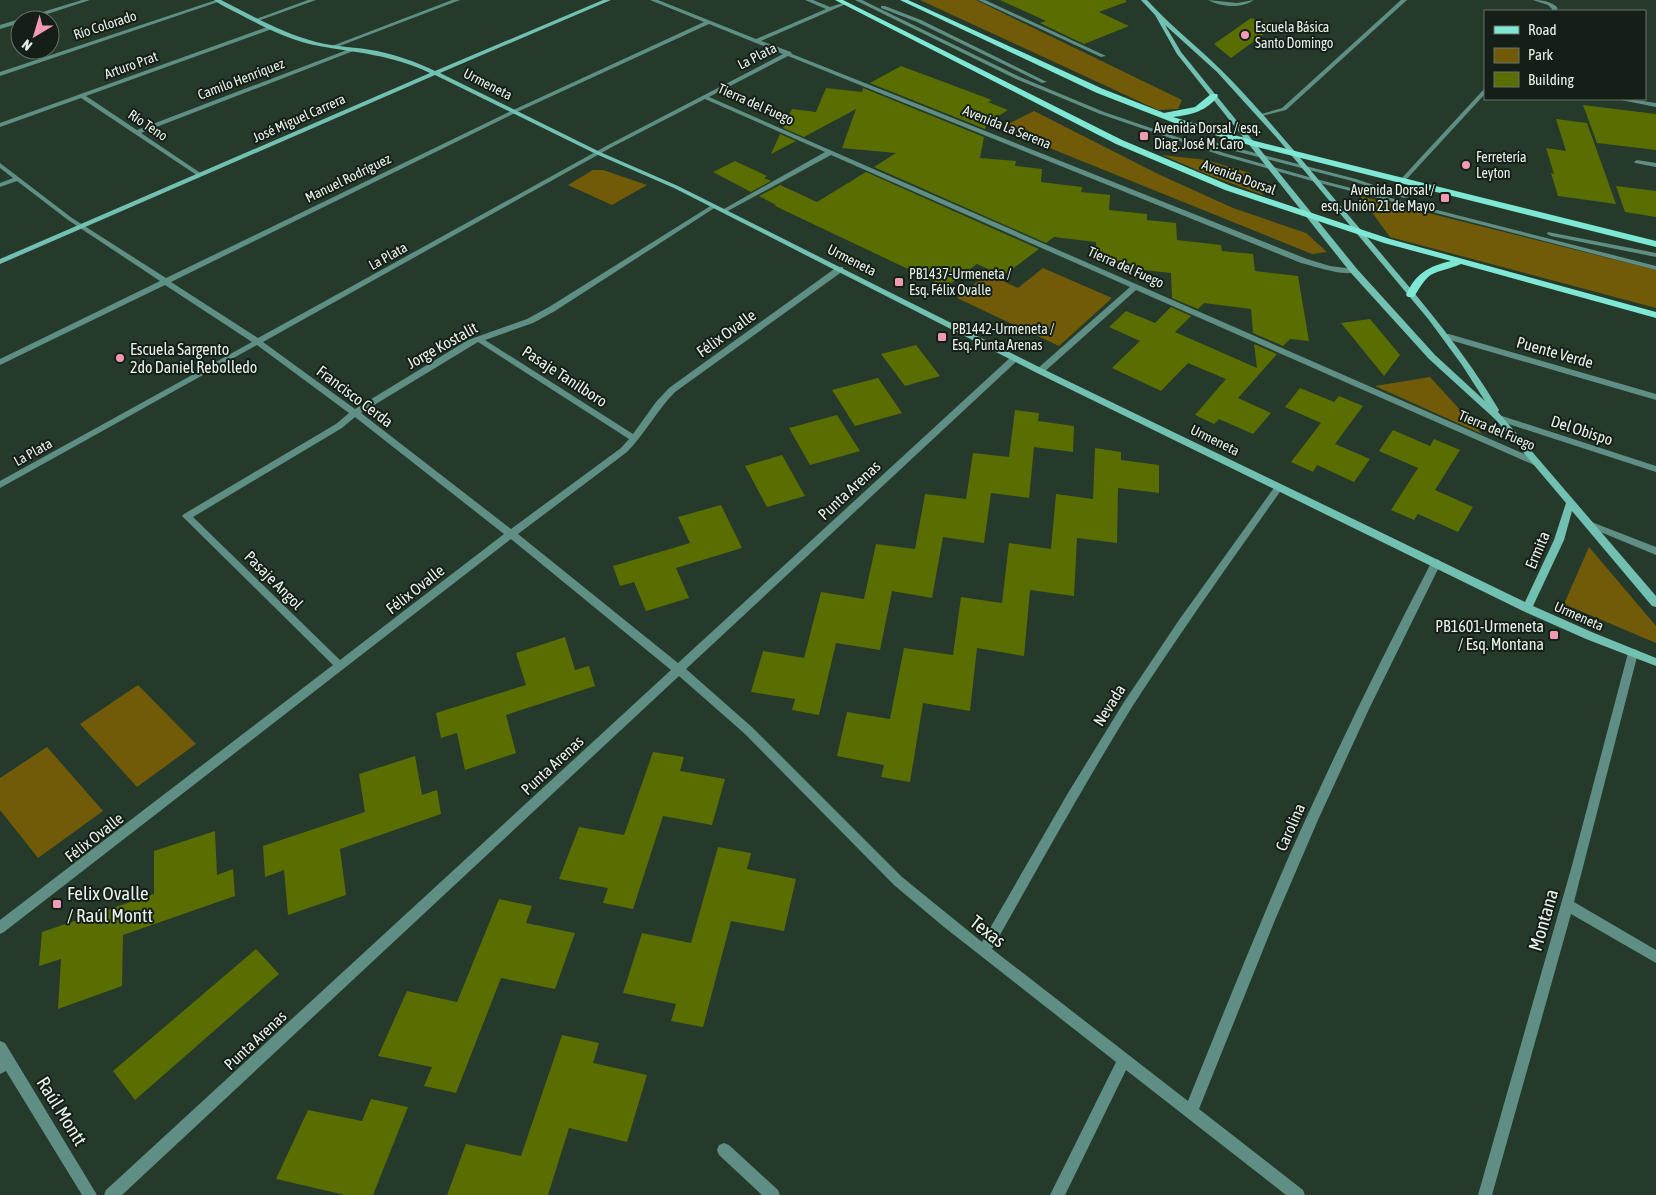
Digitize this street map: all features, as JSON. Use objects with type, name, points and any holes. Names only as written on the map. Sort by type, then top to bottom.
[{"type":"main road","points":[[903,0],[1100,91],[1158,115],[1252,143],[1656,244]]},
{"type":"main road","name":"Avenida Dorsal","points":[[841,1],[1153,158],[1228,188],[1359,233],[1656,315]]},
{"type":"main road","points":[[1158,115],[1182,114],[1197,110],[1209,103],[1214,96]]},
{"type":"main road","points":[[1411,295],[1415,285],[1424,274],[1441,266],[1463,263]]},
{"type":"street","points":[[54,10],[87,0]]},
{"type":"street","name":"Urmeneta","points":[[218,0],[270,28],[299,39],[393,56],[434,73],[598,153],[670,184],[1040,371],[1527,608],[1656,662]]},
{"type":"street","name":"Río Colorado","points":[[0,74],[218,0]]},
{"type":"street","points":[[256,20],[313,0]]},
{"type":"street","points":[[335,46],[456,0]]},
{"type":"street","name":"José Miguel Carrera","points":[[0,262],[434,73],[608,0]]},
{"type":"street","name":"Avenida La Serena","points":[[653,0],[1304,260],[1329,268],[1354,271]]},
{"type":"street","points":[[808,0],[830,9]]},
{"type":"street","points":[[858,0],[1018,78],[1085,106],[1222,154],[1272,169],[1656,268]]},
{"type":"street","points":[[869,0],[919,21],[1051,86],[1100,107],[1157,127],[1263,158],[1354,180],[1415,200],[1554,235],[1656,255]]},
{"type":"street","points":[[981,0],[1103,56]]},
{"type":"street","points":[[1144,0],[1157,16],[1223,75],[1292,153],[1446,336],[1473,374],[1499,418]]},
{"type":"street","points":[[1211,0],[1236,5],[1245,4],[1252,0]]},
{"type":"street","points":[[1260,116],[1284,109],[1404,0]]},
{"type":"street","points":[[1536,0],[1554,9]]},
{"type":"street","points":[[757,41],[830,9],[841,1]]},
{"type":"street","points":[[1157,16],[1174,46],[1308,216],[1354,271],[1432,356],[1499,418],[1656,603]]},
{"type":"street","name":"Manuel Rodríguez","points":[[0,362],[164,280],[513,112],[709,22]]},
{"type":"street","name":"Arturo Prat","points":[[0,125],[270,28]]},
{"type":"street","name":"Camilo Henríquez","points":[[136,132],[354,49]]},
{"type":"street","name":"La Plata","points":[[0,485],[598,153],[789,53]]},
{"type":"street","points":[[1402,181],[1484,91]]},
{"type":"street","name":"Río Teno","points":[[82,96],[200,175]]},
{"type":"street","name":"Tierra del Fuego","points":[[705,97],[1537,463]]},
{"type":"street","points":[[1625,100],[1656,105]]},
{"type":"street","points":[[724,211],[831,152]]},
{"type":"street","points":[[1638,162],[1656,165]]},
{"type":"street","name":"Francisco Cerda","points":[[0,165],[81,226],[258,342],[355,413],[511,534],[679,670]]},
{"type":"street","points":[[0,185],[17,179]]},
{"type":"street","name":"Jorge Kostalit","points":[[187,516],[339,426],[355,413],[479,339],[530,321],[552,310],[714,206]]},
{"type":"street","name":"Félix Ovalle","points":[[0,928],[511,534],[624,450],[635,439],[654,409],[672,390],[840,269]]},
{"type":"street","points":[[1040,371],[1136,286]]},
{"type":"street","name":"Puente Verde","points":[[1446,336],[1656,397]]},
{"type":"street","name":"Pasaje Tanilboro","points":[[479,339],[635,439]]},
{"type":"street","name":"Punta Arenas","points":[[111,1195],[1015,358]]},
{"type":"street","name":"Del Obispo","points":[[1499,418],[1656,469]]},
{"type":"street","name":"Nevada","points":[[984,951],[1128,704],[1167,645],[1279,487]]},
{"type":"street","name":"Ermita","points":[[1527,608],[1558,540],[1570,503]]},
{"type":"street","name":"Pasaje Angol","points":[[187,516],[340,666]]},
{"type":"street","points":[[1589,524],[1656,551]]},
{"type":"street","name":"Carolina","points":[[1192,1112],[1249,967],[1296,856],[1347,742],[1436,563]]},
{"type":"street","name":"Montana","points":[[1484,1195],[1567,905],[1633,653]]},
{"type":"street","name":"Texas","points":[[679,670],[780,760],[898,880],[984,951],[1298,1195]]},
{"type":"street","points":[[1567,905],[1656,957]]},
{"type":"street","name":"Raúl Montt","points":[[0,1048],[4,1064],[90,1195]]},
{"type":"street","points":[[1057,1195],[1124,1060]]},
{"type":"street","points":[[724,1150],[773,1195]]},
{"type":"green space","points":[[920,0],[976,0],[1182,100],[1178,109],[1158,110]]},
{"type":"green space","points":[[1034,111],[1158,174],[1233,208],[1306,233],[1327,252],[1312,254],[1000,128]]},
{"type":"green space","points":[[1162,155],[1206,160],[1250,173],[1263,195],[1211,176]]},
{"type":"green space","points":[[593,170],[603,170],[647,185],[612,205],[568,185]]},
{"type":"green space","points":[[1360,196],[1656,270],[1656,308],[1390,237]]},
{"type":"green space","points":[[1043,268],[1112,298],[1059,346],[957,298],[987,274],[1018,288]]},
{"type":"green space","points":[[1430,377],[1482,434],[1375,386]]},
{"type":"green space","points":[[1589,547],[1656,626],[1656,643],[1564,604]]},
{"type":"green space","points":[[138,685],[196,744],[137,787],[80,724]]},
{"type":"green space","points":[[47,747],[103,811],[38,858],[0,810],[0,778]]},
{"type":"building","points":[[1000,0],[1126,0],[1126,2],[1099,12],[1129,26],[1084,44],[1040,23],[1046,21]]},
{"type":"building","name":"Escuela Básica Santo Domingo","points":[[1251,18],[1276,25],[1231,58],[1214,44]]},
{"type":"building","points":[[901,66],[992,100],[988,102],[1008,110],[987,123],[985,129],[870,83]]},
{"type":"building","points":[[826,88],[862,92],[863,88],[984,137],[980,158],[1016,161],[1015,166],[1042,169],[1041,182],[1082,187],[1081,192],[1110,195],[1109,210],[1147,214],[1147,220],[1176,223],[1177,240],[1221,245],[1222,251],[1253,254],[1255,271],[1298,276],[1309,341],[1290,339],[1283,346],[1253,333],[1251,309],[1204,303],[1198,309],[1172,298],[1171,273],[1126,268],[1126,263],[1095,260],[1096,242],[1054,237],[1046,243],[874,167],[896,153],[842,148],[856,109],[804,137],[783,128],[792,109],[816,112]]},
{"type":"building","points":[[1583,105],[1656,114],[1656,150],[1597,143]]},
{"type":"building","points":[[1556,119],[1587,123],[1616,204],[1558,196],[1546,148],[1566,151]]},
{"type":"building","points":[[780,134],[796,141],[771,154]]},
{"type":"building","points":[[735,161],[767,176],[764,178],[771,181],[751,192],[713,172]]},
{"type":"building","points":[[866,172],[1039,249],[1003,276],[977,264],[946,287],[775,206],[759,196],[780,185],[817,202]]},
{"type":"building","points":[[1616,186],[1656,191],[1656,217],[1625,212]]},
{"type":"building","points":[[1171,307],[1191,316],[1175,332],[1257,368],[1254,344],[1277,354],[1238,398],[1271,413],[1253,434],[1219,419],[1214,424],[1195,415],[1226,379],[1188,363],[1161,391],[1112,368],[1140,341],[1109,327],[1126,311],[1155,323]]},
{"type":"building","points":[[1370,319],[1400,355],[1384,376],[1341,323]]},
{"type":"building","points":[[916,345],[940,376],[905,386],[881,354]]},
{"type":"building","points":[[878,378],[902,413],[855,426],[832,390]]},
{"type":"building","points":[[1300,388],[1334,402],[1339,396],[1363,406],[1335,444],[1370,459],[1354,482],[1317,465],[1313,472],[1291,462],[1321,423],[1285,407]]},
{"type":"building","points":[[1015,410],[1039,413],[1038,421],[1074,426],[1073,452],[1034,447],[1029,498],[991,493],[984,543],[943,537],[932,598],[892,591],[880,650],[836,643],[819,715],[792,710],[795,699],[751,692],[763,651],[804,658],[821,592],[864,599],[876,544],[915,549],[925,494],[966,499],[973,453],[1009,457]]},
{"type":"building","points":[[837,415],[860,451],[810,465],[789,428]]},
{"type":"building","points":[[1393,430],[1430,446],[1434,439],[1460,450],[1435,490],[1473,507],[1458,532],[1418,514],[1414,520],[1391,510],[1418,468],[1379,451]]},
{"type":"building","points":[[1095,448],[1121,452],[1121,460],[1159,465],[1159,493],[1118,488],[1117,543],[1077,538],[1074,596],[1030,590],[1024,656],[977,648],[970,711],[923,703],[910,782],[881,777],[884,765],[837,756],[847,712],[890,719],[904,648],[953,655],[961,597],[1002,603],[1009,543],[1051,549],[1056,494],[1093,499]]},
{"type":"building","points":[[782,455],[805,496],[767,507],[745,466]]},
{"type":"building","points":[[721,505],[742,548],[676,568],[689,598],[646,611],[634,582],[620,586],[613,566],[690,543],[678,517]]},
{"type":"building","points":[[565,637],[575,670],[589,666],[595,686],[506,715],[516,753],[465,770],[457,733],[441,738],[436,713],[526,685],[516,653]]},
{"type":"building","points":[[653,752],[684,757],[680,771],[725,779],[712,825],[663,816],[633,909],[603,903],[608,888],[559,879],[579,827],[624,835]]},
{"type":"building","points":[[415,756],[422,795],[437,790],[441,814],[340,849],[346,895],[288,915],[284,870],[265,877],[263,846],[365,812],[359,774]]},
{"type":"building","points":[[215,831],[217,875],[233,869],[235,896],[123,935],[122,986],[58,1009],[61,959],[39,966],[42,932],[154,894],[154,851]]},
{"type":"building","points":[[718,847],[751,853],[747,869],[796,879],[784,931],[731,921],[703,1027],[671,1021],[676,1004],[623,993],[642,933],[691,943]]},
{"type":"building","points":[[499,899],[532,906],[526,923],[575,933],[555,989],[501,978],[456,1093],[424,1086],[432,1067],[378,1056],[407,991],[457,1002]]},
{"type":"building","points":[[256,949],[279,974],[135,1100],[113,1071]]},
{"type":"building","points":[[562,1035],[599,1043],[593,1063],[647,1075],[627,1142],[569,1128],[548,1195],[447,1195],[466,1144],[521,1156]]},
{"type":"building","points":[[371,1099],[408,1107],[373,1195],[345,1195],[276,1179],[308,1110],[362,1121]]},
{"type":"place","name":"Escuela Básica Santo Domingo","points":[[1245,35]]},
{"type":"place","name":"Avenida Dorsal / esq. Diag. José M. Caro","points":[[1144,136]]},
{"type":"place","name":"Ferretería Leyton","points":[[1466,165]]},
{"type":"place","name":"Avenida Dorsal / esq. Unión 21 de Mayo","points":[[1445,198]]},
{"type":"place","name":"PB1437-Urmeneta / Esq. Félix Ovalle","points":[[899,282]]},
{"type":"place","name":"PB1442-Urmeneta / Esq. Punta Arenas","points":[[942,337]]},
{"type":"place","name":"Escuela Sargento 2do Daniel Rebolledo","points":[[120,358]]},
{"type":"place","name":"PB1601-Urmeneta / Esq. Montana","points":[[1554,635]]},
{"type":"place","name":"Felix Ovalle / Raúl Montt","points":[[57,904]]}]
